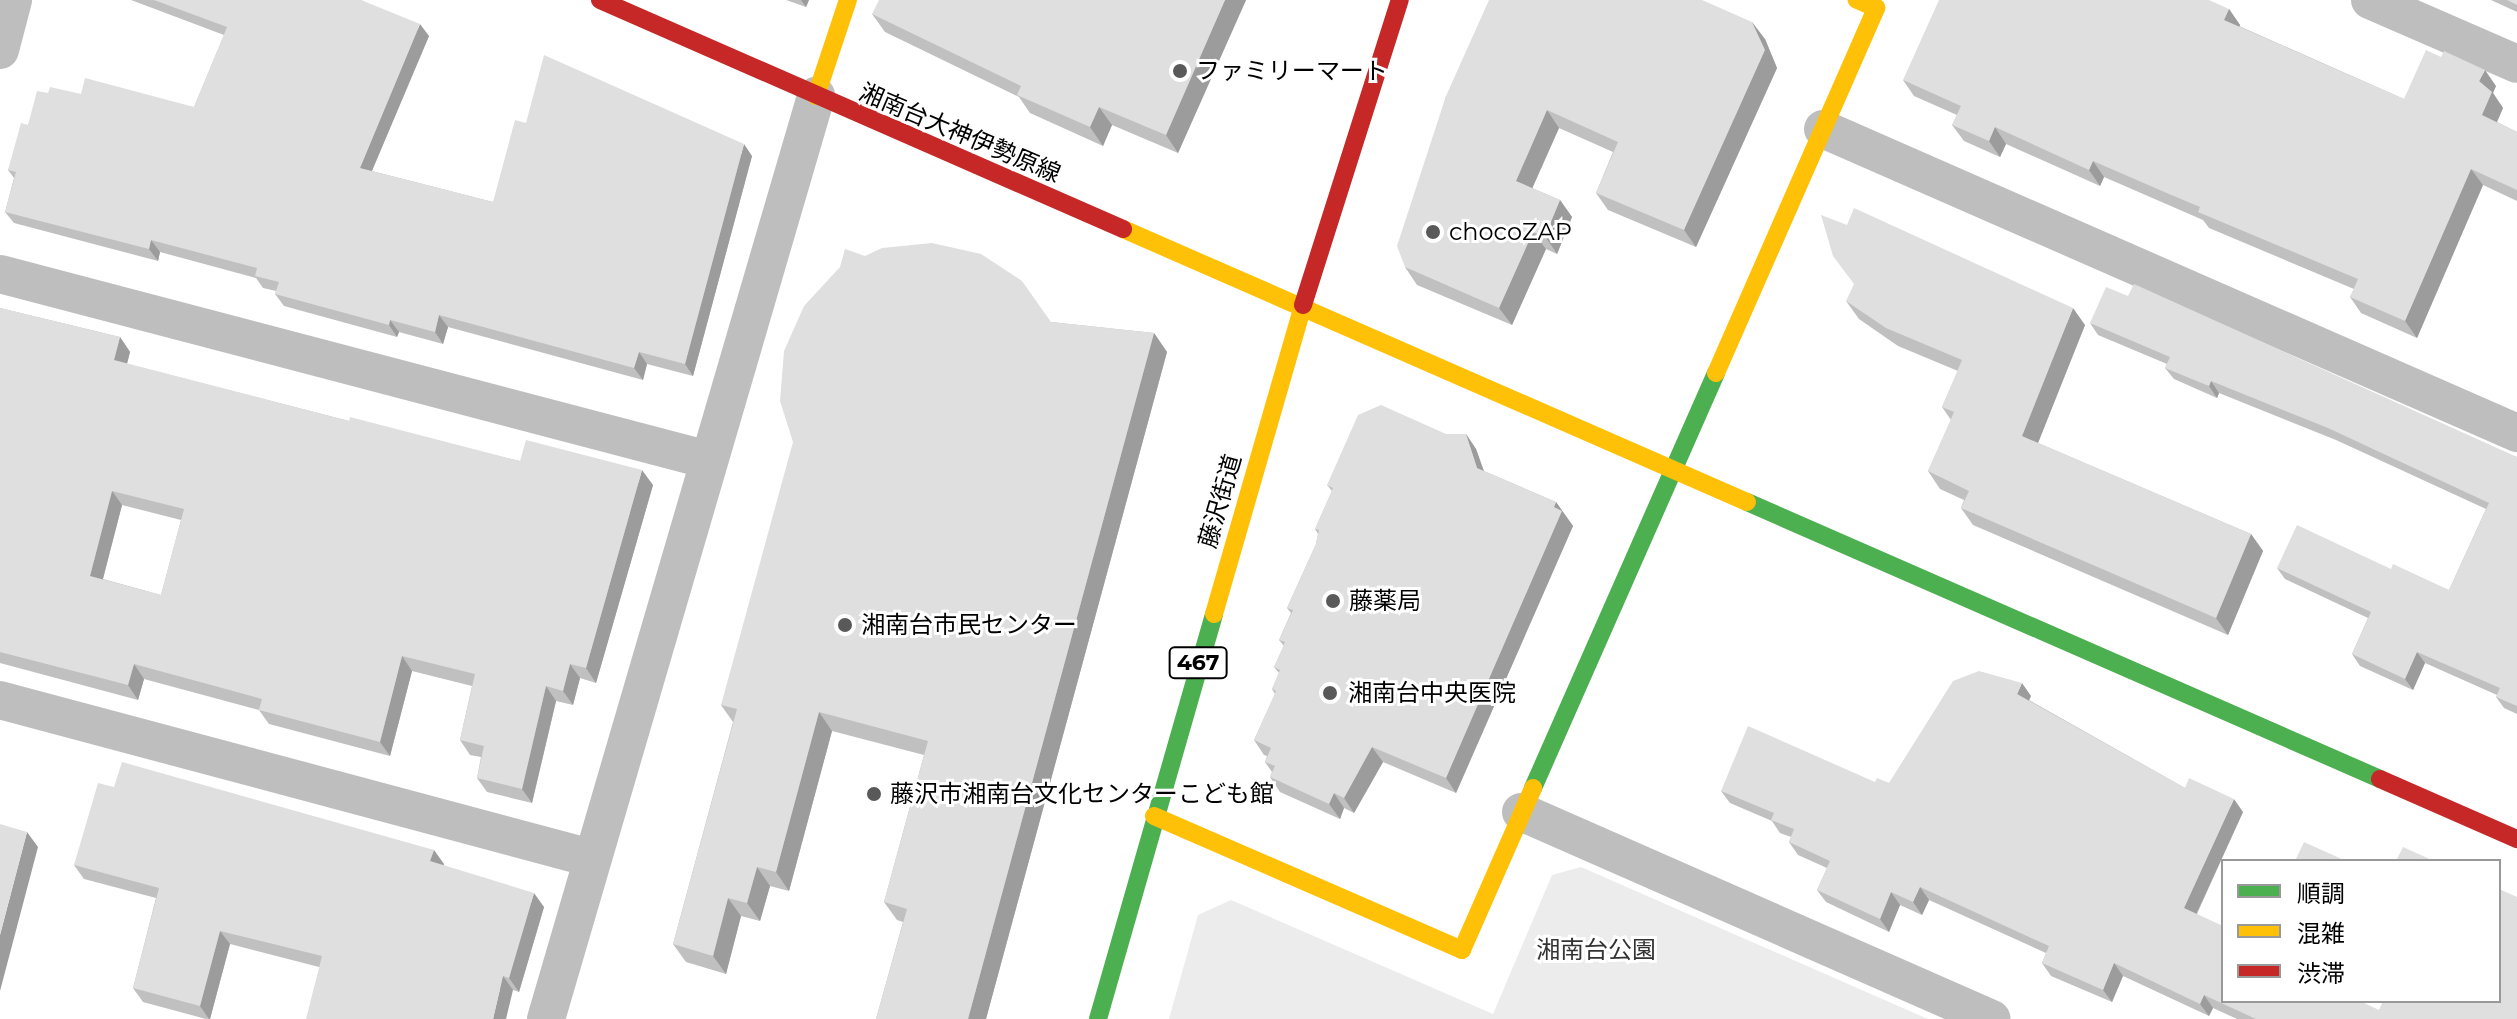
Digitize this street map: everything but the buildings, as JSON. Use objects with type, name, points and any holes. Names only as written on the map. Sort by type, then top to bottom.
[{"type":"main road","name":"湘南台大神伊勢原線","points":[[600,0],[2517,839]]},
{"type":"main road","points":[[816,96],[848,0]]},
{"type":"main road","name":"藤沢街道","points":[[1098,1019],[1302,307],[1400,0]]},
{"type":"main road","points":[[1154,816],[1462,950],[1823,129],[1871,3]]},
{"type":"street","points":[[0,50],[13,0]]},
{"type":"street","points":[[2370,0],[2517,64]]},
{"type":"street","points":[[546,1019],[816,96]]},
{"type":"street","points":[[1823,129],[2517,433]]},
{"type":"street","points":[[0,274],[709,460]]},
{"type":"street","points":[[0,700],[591,858]]},
{"type":"street","points":[[1521,812],[1992,1019]]},
{"type":"green space","name":"湘南台公園","points":[[1581,867],[1928,1019],[1169,1019],[1198,915],[1231,900],[1493,1014],[1552,875]]},
{"type":"traffic: fast","points":[[1533,788],[1716,373]]},
{"type":"traffic: fast","points":[[1747,502],[2380,779]]},
{"type":"traffic: fast","points":[[1098,1019],[1214,614]]},
{"type":"traffic: slow","points":[[816,96],[848,0]]},
{"type":"traffic: slow","points":[[1716,373],[1876,8],[1857,0]]},
{"type":"traffic: slow","points":[[1123,229],[1747,502]]},
{"type":"traffic: slow","points":[[1214,614],[1303,305]]},
{"type":"traffic: slow","points":[[1154,816],[1462,950],[1533,788]]},
{"type":"traffic: jam","points":[[600,0],[1123,229]]},
{"type":"traffic: jam","points":[[1303,305],[1400,0]]},
{"type":"traffic: jam","points":[[2380,779],[2517,839]]},
{"type":"place","name":"ファミリーマート","points":[[1180,71]]},
{"type":"place","name":"chocoZAP","points":[[1433,232]]},
{"type":"place","name":"藤薬局","points":[[1333,601]]},
{"type":"place","name":"湘南台市民センター","points":[[845,625]]},
{"type":"place","name":"湘南台中央医院","points":[[1330,693]]},
{"type":"place","name":"藤沢市湘南台文化センターこども館","points":[[874,794]]}]
